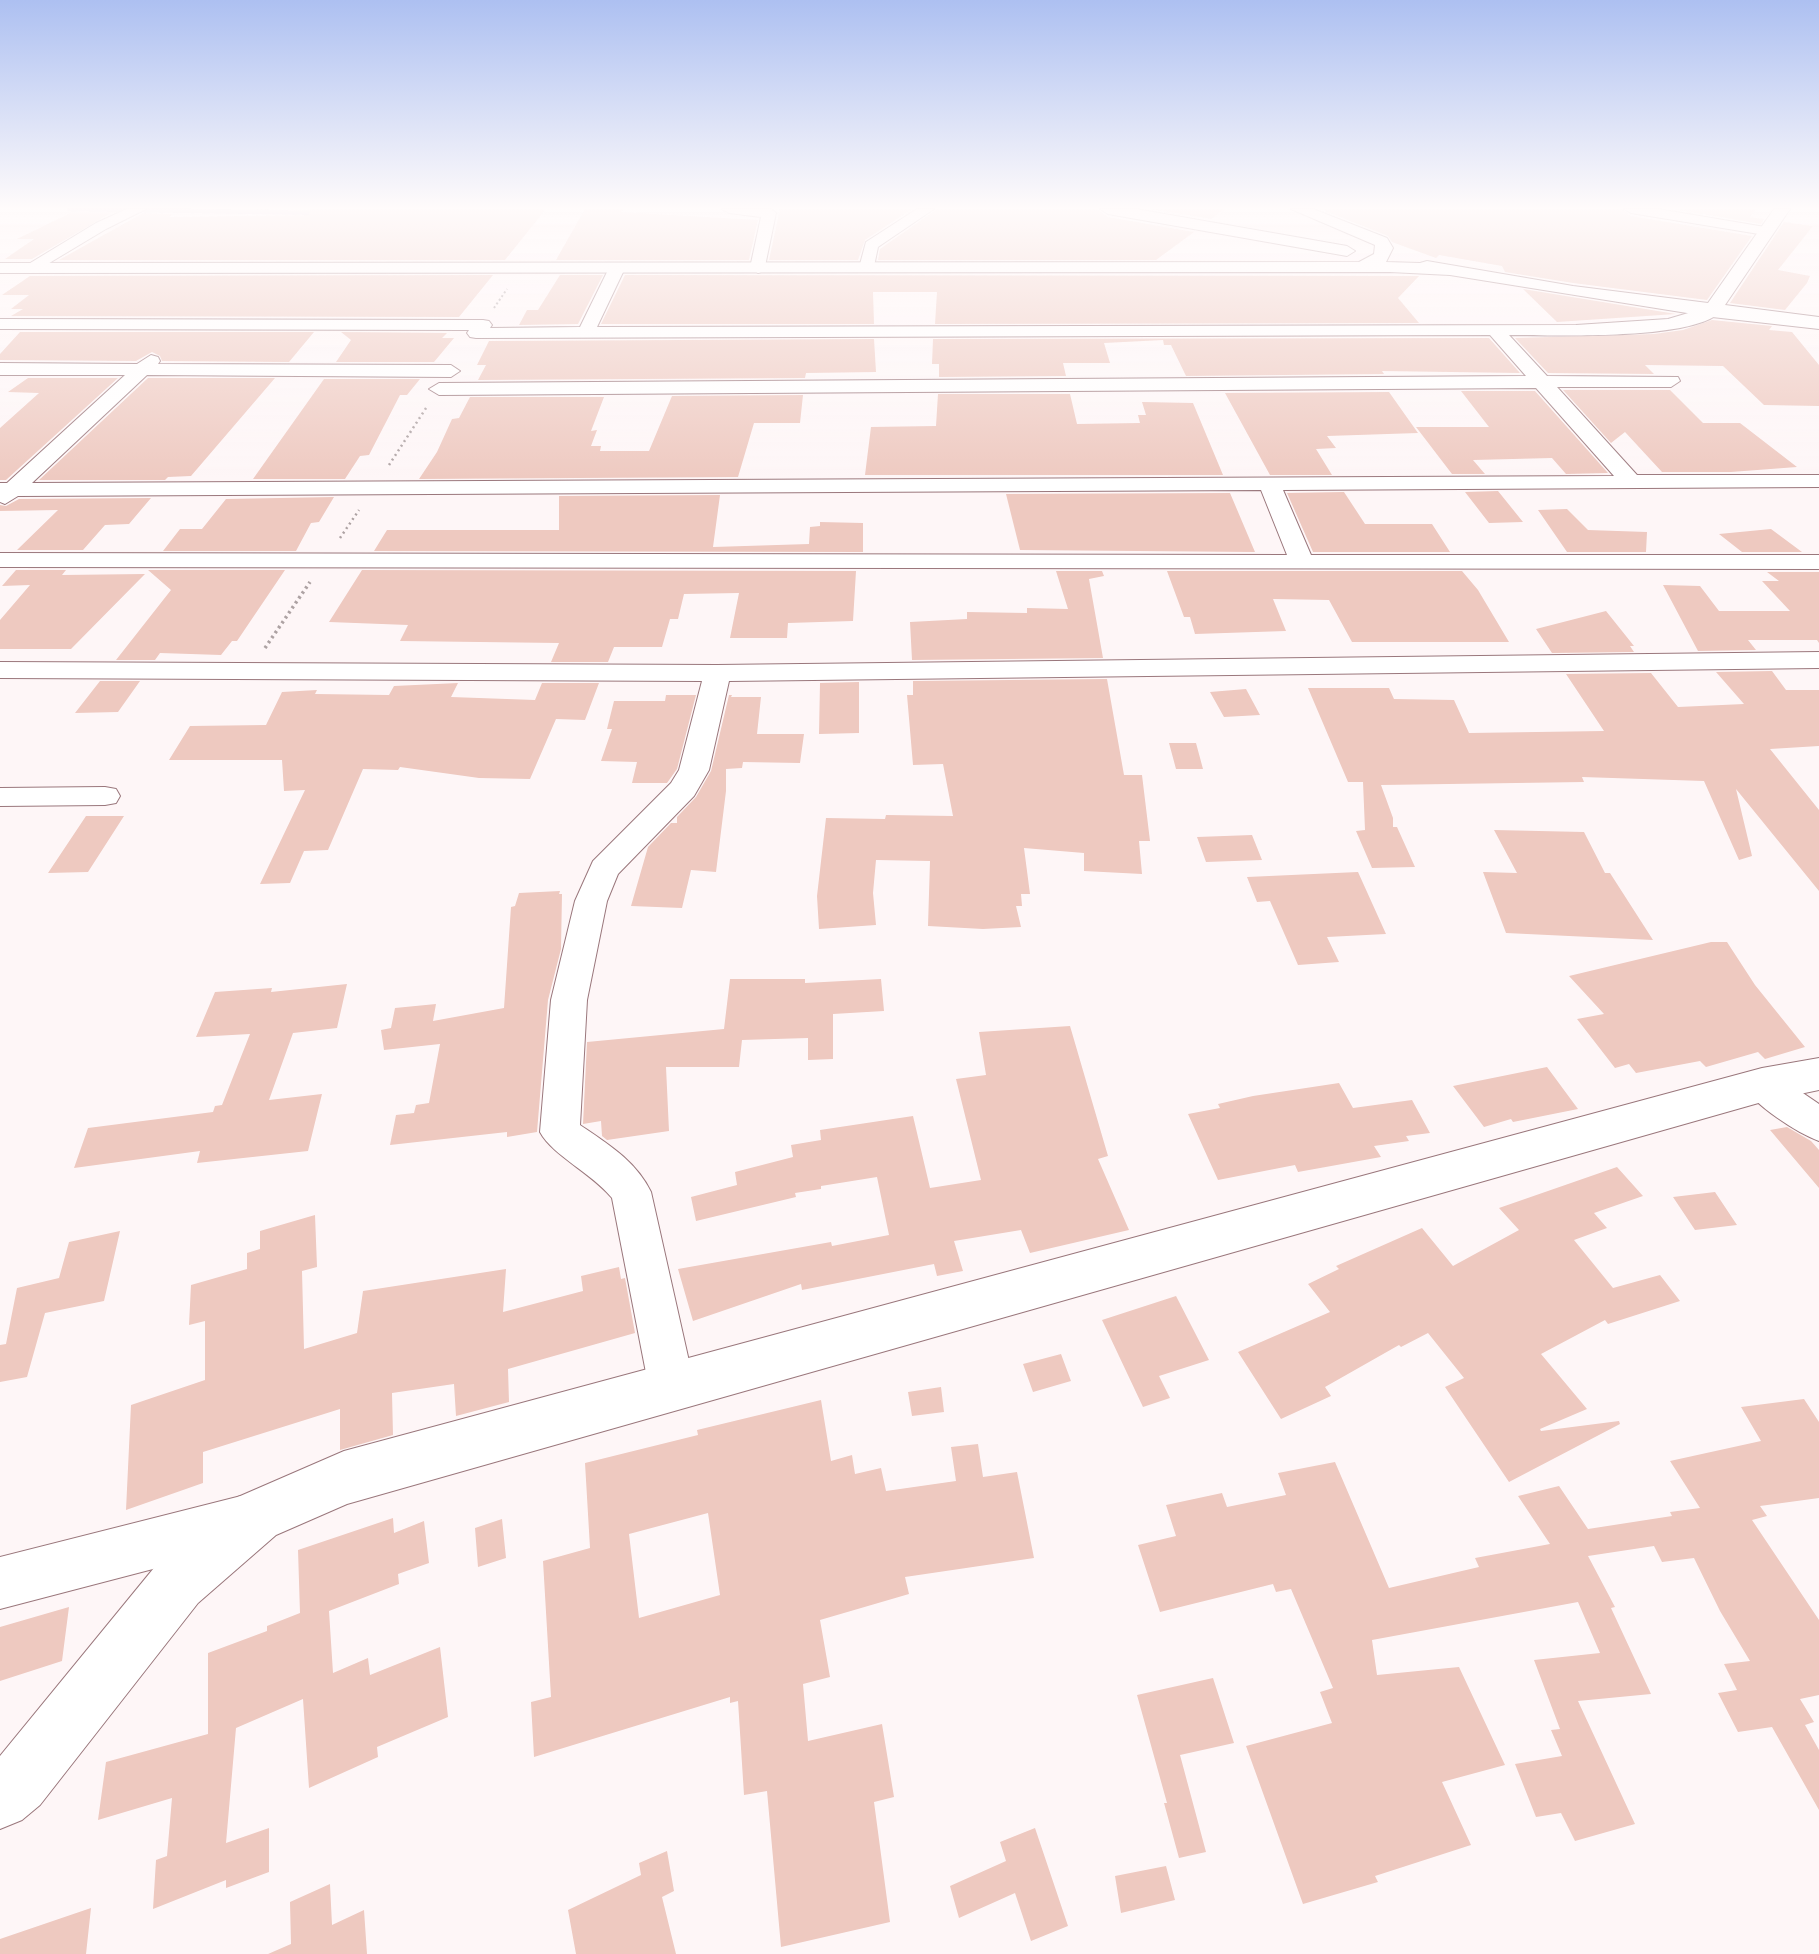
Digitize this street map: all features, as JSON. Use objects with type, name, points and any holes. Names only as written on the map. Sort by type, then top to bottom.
[{"type":"street","points":[[586,333],[602,300]]},
{"type":"street","points":[[1637,300],[1819,323]]},
{"type":"street","points":[[0,324],[196,323],[586,333],[1495,330],[1621,327],[1688,322],[1712,311],[1719,300]]},
{"type":"street","points":[[4,494],[196,323]]},
{"type":"street","points":[[1495,330],[1631,482]]},
{"type":"street","points":[[1203,331],[1229,385]]},
{"type":"street","points":[[0,369],[451,371]]},
{"type":"street","points":[[439,389],[1671,382]]},
{"type":"street","points":[[4,494],[1819,481]]},
{"type":"street","points":[[1269,483],[1302,562]]},
{"type":"street","points":[[0,560],[1819,562]]},
{"type":"street","points":[[0,670],[717,673],[1819,660]]},
{"type":"street","points":[[672,1388],[632,1192],[613,1170],[560,1132],[569,1000],[591,901],[604,869],[683,789],[694,770],[717,673]]},
{"type":"street","points":[[0,797],[105,796]]},
{"type":"street","points":[[0,1583],[257,1516],[344,1478],[1762,1085],[1819,1074]]},
{"type":"street","points":[[1762,1085],[1819,1125]]},
{"type":"street","points":[[0,1798],[18,1783],[178,1583],[257,1516]]},
{"type":"building","points":[[22,300],[473,300],[459,317],[11,316],[23,309],[11,309]]},
{"type":"building","points":[[544,300],[590,300],[578,324],[519,325],[527,310],[538,310]]},
{"type":"building","points":[[613,300],[873,300],[874,324],[601,324]]},
{"type":"building","points":[[936,300],[1400,300],[1419,323],[935,324]]},
{"type":"building","points":[[1535,300],[1591,300],[1676,314],[1557,322]]},
{"type":"building","points":[[1732,300],[1793,300],[1785,310],[1730,303]]},
{"type":"building","points":[[1712,320],[1772,326],[1769,330],[1792,332],[1819,365],[1819,406],[1764,405],[1723,366],[1645,365],[1654,374],[1548,373],[1515,338],[1654,334],[1683,330]]},
{"type":"building","points":[[20,332],[314,332],[289,362],[162,361],[160,356],[152,352],[136,361],[0,360],[0,354]]},
{"type":"building","points":[[341,332],[447,333],[442,338],[454,338],[434,362],[336,362],[351,340]]},
{"type":"building","points":[[1489,338],[1520,373],[1382,371],[1384,374],[1186,376],[1171,345],[1164,345],[1163,340],[1104,343],[1110,363],[1063,363],[1066,376],[939,377],[939,364],[932,364],[933,339]]},
{"type":"building","points":[[874,339],[876,372],[806,373],[805,378],[478,380],[486,365],[477,365],[489,341]]},
{"type":"building","points":[[28,378],[118,378],[6,480],[0,480],[0,428],[39,393],[8,392]]},
{"type":"building","points":[[148,378],[275,378],[191,476],[168,477],[165,480],[39,480]]},
{"type":"building","points":[[324,379],[420,379],[407,395],[400,395],[369,455],[360,456],[345,479],[253,479]]},
{"type":"building","points":[[1563,390],[1670,390],[1703,423],[1740,423],[1797,467],[1731,472],[1662,472],[1625,432],[1611,443]]},
{"type":"building","points":[[1461,391],[1535,391],[1608,473],[1566,474],[1552,458],[1473,460],[1485,474],[1452,474],[1416,427],[1489,427]]},
{"type":"building","points":[[1389,392],[1418,433],[1327,436],[1336,448],[1316,449],[1332,475],[1270,475],[1225,393]]},
{"type":"building","points":[[938,394],[1070,394],[1077,424],[1140,423],[1138,415],[1146,415],[1142,402],[1193,403],[1223,475],[865,475],[871,427],[936,426]]},
{"type":"building","points":[[803,395],[800,423],[754,423],[738,477],[419,479],[437,452],[452,419],[459,418],[470,397],[604,397],[591,431],[597,430],[591,446],[601,446],[600,451],[649,451],[672,396]]},
{"type":"building","points":[[1498,491],[1523,522],[1489,523],[1465,492]]},
{"type":"building","points":[[1344,492],[1365,524],[1432,524],[1450,552],[1313,552],[1287,493]]},
{"type":"building","points":[[1230,493],[1255,552],[1020,550],[1006,494]]},
{"type":"building","points":[[720,495],[713,547],[809,544],[810,527],[820,526],[820,522],[863,523],[863,552],[374,551],[387,530],[559,530],[559,496]]},
{"type":"building","points":[[334,497],[319,522],[311,523],[296,551],[163,551],[180,529],[202,529],[226,499]]},
{"type":"building","points":[[151,498],[129,524],[105,525],[83,550],[17,550],[58,510],[0,511],[0,505],[6,506],[19,499]]},
{"type":"building","points":[[1567,509],[1588,530],[1647,532],[1646,552],[1567,552],[1538,510]]},
{"type":"building","points":[[1771,529],[1802,552],[1742,552],[1719,534]]},
{"type":"building","points":[[16,570],[66,570],[62,575],[145,574],[71,649],[0,649],[0,620],[30,585],[2,586]]},
{"type":"building","points":[[148,570],[285,570],[237,641],[232,641],[221,655],[160,653],[155,660],[116,660],[171,590]]},
{"type":"building","points":[[362,570],[856,571],[853,621],[788,623],[787,638],[730,638],[739,593],[684,594],[678,619],[670,619],[662,647],[614,647],[608,662],[551,662],[559,643],[400,641],[408,625],[329,622]]},
{"type":"building","points":[[1056,571],[1102,571],[1104,576],[1089,579],[1103,658],[912,660],[910,622],[967,619],[967,612],[1027,613],[1027,608],[1068,609]]},
{"type":"building","points":[[1167,571],[1462,571],[1478,590],[1509,642],[1352,642],[1329,600],[1273,599],[1286,631],[1195,634],[1190,617],[1184,617]]},
{"type":"building","points":[[1767,572],[1819,572],[1819,643],[1817,640],[1748,640],[1756,650],[1698,651],[1663,585],[1700,586],[1719,611],[1790,611],[1762,581],[1779,581]]},
{"type":"building","points":[[1606,611],[1634,646],[1630,646],[1634,652],[1552,653],[1536,629]]},
{"type":"building","points":[[1772,671],[1786,690],[1819,690],[1819,746],[1770,749],[1819,810],[1819,891],[1736,789],[1752,856],[1739,860],[1704,781],[1582,777],[1584,782],[1381,785],[1393,818],[1393,827],[1397,827],[1415,867],[1372,868],[1356,831],[1365,830],[1363,782],[1348,782],[1308,688],[1389,688],[1394,699],[1454,700],[1469,733],[1604,731],[1566,674],[1651,673],[1678,707],[1744,704],[1716,672]]},
{"type":"building","points":[[1107,679],[1124,775],[1142,775],[1150,841],[1139,841],[1142,874],[1084,871],[1084,853],[1024,848],[1030,894],[1021,894],[1022,906],[1016,906],[1021,927],[983,929],[928,926],[930,861],[876,860],[873,893],[876,925],[819,929],[817,896],[826,818],[953,816],[943,764],[913,765],[907,695],[913,695],[913,681]]},
{"type":"building","points":[[100,681],[140,681],[118,712],[75,713]]},
{"type":"building","points":[[859,682],[859,733],[819,734],[820,683]]},
{"type":"building","points":[[458,683],[451,697],[535,700],[542,683],[599,683],[585,720],[556,719],[530,779],[479,778],[400,767],[398,770],[363,769],[328,850],[304,851],[290,883],[260,884],[305,790],[284,791],[282,760],[169,760],[190,726],[266,725],[282,692],[317,690],[315,694],[389,695],[394,686]]},
{"type":"building","points":[[1246,689],[1260,715],[1224,717],[1210,692]]},
{"type":"building","points":[[666,695],[696,695],[677,769],[667,783],[632,783],[637,762],[601,761],[612,729],[607,729],[614,701],[665,701]]},
{"type":"building","points":[[729,695],[761,697],[757,734],[804,734],[800,763],[743,762],[742,768],[726,769],[726,791],[716,872],[691,870],[682,908],[631,906],[648,847],[671,823],[677,823],[677,817],[696,797],[711,771]]},
{"type":"building","points":[[1169,743],[1196,743],[1203,769],[1176,769]]},
{"type":"building","points":[[86,816],[124,816],[88,872],[48,873]]},
{"type":"building","points":[[1494,830],[1584,832],[1605,873],[1610,873],[1653,940],[1506,933],[1483,872],[1517,873]]},
{"type":"building","points":[[1252,835],[1262,860],[1206,862],[1197,837]]},
{"type":"building","points":[[1358,872],[1386,934],[1327,937],[1339,962],[1298,965],[1270,901],[1257,902],[1247,877]]},
{"type":"building","points":[[560,891],[561,949],[548,1000],[537,1132],[507,1137],[507,1132],[390,1145],[396,1115],[414,1113],[416,1105],[429,1103],[440,1044],[384,1050],[381,1030],[391,1028],[395,1008],[436,1004],[433,1021],[504,1008],[511,907],[515,906],[519,893]]},
{"type":"building","points":[[1711,942],[1727,942],[1755,985],[1805,1047],[1765,1059],[1758,1052],[1706,1067],[1700,1061],[1636,1073],[1629,1064],[1615,1068],[1577,1019],[1604,1014],[1569,976]]},
{"type":"building","points":[[730,979],[805,979],[805,983],[881,979],[884,1011],[833,1014],[833,1059],[808,1060],[808,1038],[742,1040],[739,1067],[666,1067],[669,1131],[607,1140],[602,1136],[601,1121],[583,1124],[587,1042],[724,1029]]},
{"type":"building","points":[[347,984],[337,1028],[293,1033],[269,1100],[322,1094],[308,1151],[197,1163],[200,1151],[74,1168],[88,1128],[213,1112],[215,1106],[222,1105],[250,1034],[196,1037],[215,992],[272,988],[271,992]]},
{"type":"building","points":[[1070,1026],[1108,1156],[1098,1159],[1129,1230],[1030,1253],[1021,1230],[954,1241],[963,1271],[937,1276],[934,1264],[802,1290],[801,1284],[693,1321],[678,1269],[831,1242],[832,1246],[889,1235],[877,1177],[821,1186],[821,1189],[795,1193],[796,1197],[696,1221],[691,1197],[737,1185],[735,1172],[793,1157],[791,1145],[821,1140],[820,1130],[913,1116],[930,1188],[981,1180],[956,1079],[986,1075],[979,1032]]},
{"type":"building","points":[[1547,1067],[1578,1109],[1513,1122],[1511,1119],[1484,1127],[1453,1086]]},
{"type":"building","points":[[1339,1083],[1353,1108],[1412,1100],[1430,1133],[1406,1136],[1409,1141],[1374,1146],[1381,1157],[1298,1172],[1295,1165],[1218,1180],[1188,1114],[1220,1108],[1218,1104],[1253,1096]]},
{"type":"building","points":[[1787,1127],[1811,1141],[1819,1150],[1819,1188],[1770,1130]]},
{"type":"building","points":[[1617,1167],[1643,1196],[1594,1213],[1607,1228],[1574,1240],[1613,1288],[1660,1275],[1680,1301],[1608,1324],[1605,1320],[1541,1354],[1587,1409],[1540,1429],[1541,1431],[1619,1421],[1620,1424],[1509,1482],[1445,1387],[1464,1378],[1428,1333],[1401,1347],[1399,1345],[1325,1387],[1331,1396],[1281,1419],[1238,1352],[1330,1312],[1308,1284],[1339,1269],[1336,1266],[1422,1228],[1453,1266],[1519,1230],[1499,1208]]},
{"type":"building","points":[[1715,1192],[1737,1225],[1695,1230],[1673,1197]]},
{"type":"building","points":[[315,1215],[317,1267],[302,1271],[304,1349],[357,1333],[363,1291],[506,1269],[503,1312],[583,1291],[581,1276],[619,1267],[621,1279],[625,1278],[635,1333],[508,1369],[509,1402],[456,1416],[454,1384],[392,1393],[393,1435],[340,1450],[340,1409],[203,1452],[203,1483],[126,1510],[131,1405],[205,1380],[205,1321],[189,1325],[191,1285],[247,1269],[247,1253],[260,1249],[260,1231]]},
{"type":"building","points":[[120,1231],[104,1301],[45,1313],[27,1377],[0,1382],[0,1345],[6,1344],[17,1288],[59,1278],[69,1242]]},
{"type":"building","points":[[1176,1296],[1209,1360],[1159,1376],[1170,1398],[1143,1407],[1102,1320]]},
{"type":"building","points":[[1061,1354],[1071,1381],[1033,1392],[1023,1364]]},
{"type":"building","points":[[941,1387],[944,1412],[912,1416],[908,1392]]},
{"type":"building","points":[[1804,1399],[1819,1422],[1819,1498],[1760,1506],[1767,1516],[1752,1520],[1819,1620],[1819,1695],[1800,1699],[1814,1722],[1805,1725],[1819,1750],[1819,1810],[1772,1727],[1738,1732],[1718,1693],[1737,1690],[1724,1664],[1750,1661],[1720,1611],[1694,1558],[1662,1562],[1654,1546],[1588,1556],[1615,1607],[1611,1608],[1651,1694],[1578,1701],[1635,1824],[1575,1841],[1561,1813],[1536,1817],[1515,1764],[1562,1756],[1551,1730],[1560,1729],[1534,1660],[1600,1653],[1578,1602],[1372,1640],[1377,1675],[1459,1667],[1505,1765],[1442,1782],[1471,1845],[1375,1876],[1378,1882],[1303,1904],[1246,1746],[1332,1723],[1320,1692],[1333,1688],[1291,1589],[1276,1592],[1273,1584],[1160,1612],[1138,1545],[1176,1536],[1166,1505],[1222,1493],[1227,1507],[1286,1495],[1278,1473],[1335,1462],[1389,1588],[1479,1567],[1475,1558],[1550,1544],[1518,1496],[1559,1486],[1588,1529],[1672,1516],[1670,1512],[1700,1508],[1670,1461],[1761,1441],[1741,1407]]},
{"type":"building","points":[[821,1400],[831,1461],[852,1455],[855,1474],[881,1468],[886,1491],[956,1481],[951,1447],[978,1444],[983,1477],[1017,1472],[1034,1558],[905,1577],[909,1594],[820,1620],[830,1677],[803,1684],[808,1741],[882,1724],[894,1797],[874,1802],[890,1922],[781,1947],[767,1791],[744,1795],[738,1701],[730,1703],[730,1697],[534,1757],[531,1702],[551,1697],[543,1561],[590,1548],[585,1463],[698,1435],[697,1430]],"holes":[[[708,1513],[720,1595],[639,1618],[629,1534]]]},
{"type":"building","points":[[393,1518],[394,1533],[424,1521],[429,1563],[398,1574],[399,1584],[329,1611],[333,1673],[368,1658],[370,1675],[440,1647],[448,1717],[377,1747],[378,1757],[309,1788],[303,1699],[236,1728],[226,1843],[269,1828],[269,1872],[226,1888],[226,1880],[153,1909],[156,1860],[167,1856],[172,1798],[98,1820],[106,1762],[208,1734],[208,1653],[267,1631],[267,1626],[300,1613],[298,1550]]},
{"type":"building","points":[[502,1519],[506,1558],[478,1567],[475,1528]]},
{"type":"building","points":[[69,1607],[62,1661],[0,1681],[0,1627]]},
{"type":"building","points":[[1213,1678],[1234,1743],[1180,1755],[1206,1852],[1179,1858],[1164,1803],[1167,1803],[1137,1695]]},
{"type":"building","points":[[1035,1828],[1068,1926],[1031,1941],[1015,1893],[959,1918],[950,1886],[1006,1861],[1000,1842]]},
{"type":"building","points":[[667,1851],[674,1891],[662,1897],[676,1954],[576,1954],[568,1910],[641,1875],[639,1863]]},
{"type":"building","points":[[1166,1866],[1175,1900],[1121,1913],[1115,1876]]},
{"type":"building","points":[[330,1884],[332,1925],[364,1910],[367,1954],[268,1954],[291,1944],[290,1902]]},
{"type":"building","points":[[91,1908],[86,1954],[0,1954],[0,1939]]}]
